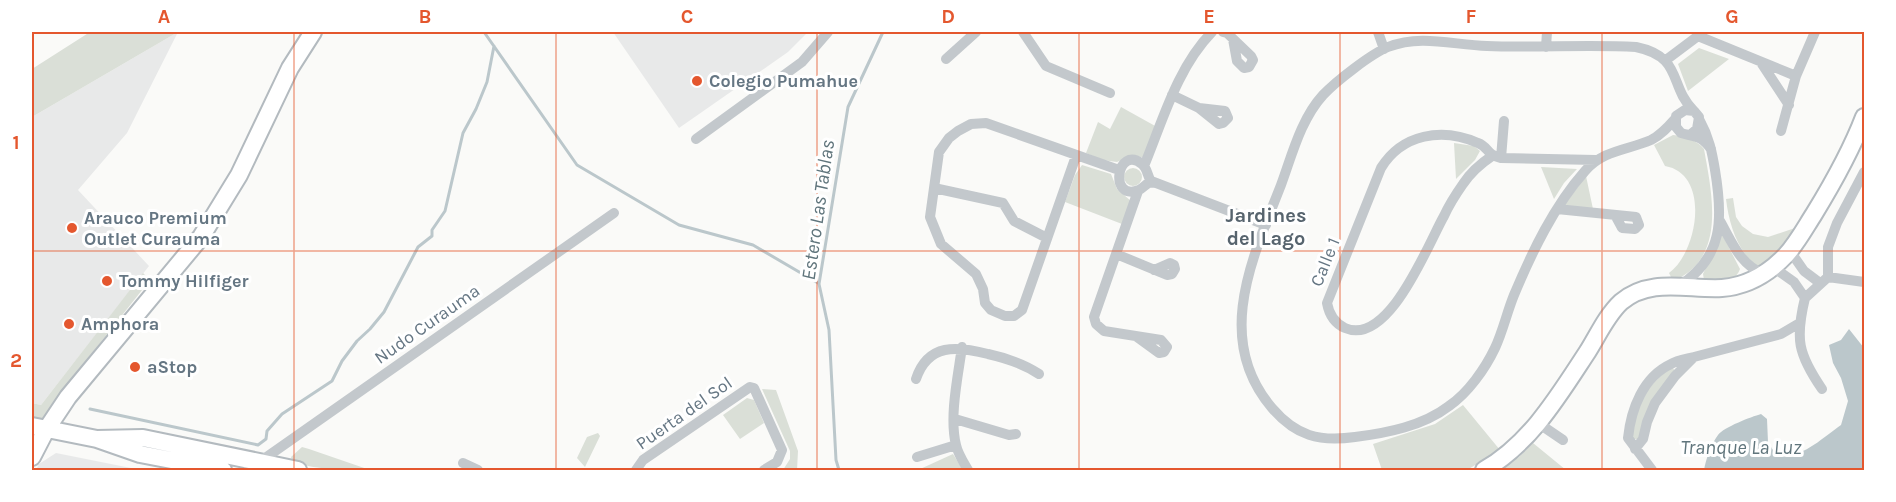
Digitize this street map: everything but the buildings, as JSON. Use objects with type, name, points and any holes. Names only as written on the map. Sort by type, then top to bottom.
[{"type":"street","points":[[32,457],[39,428],[68,397],[212,222],[239,176],[290,68],[313,32]]},
{"type":"street","points":[[696,139],[802,62],[828,32]]},
{"type":"street","points":[[946,59],[976,32]]},
{"type":"street","points":[[1023,32],[1046,66],[1110,93]]},
{"type":"street","points":[[1144,166],[1172,95],[1198,45],[1212,32]]},
{"type":"street","points":[[1223,32],[1233,39]]},
{"type":"street","points":[[1378,32],[1384,49]]},
{"type":"street","points":[[1546,47],[1547,32]]},
{"type":"street","points":[[1781,131],[1796,76],[1815,32]]},
{"type":"street","points":[[1666,60],[1699,34],[1762,64],[1796,76]]},
{"type":"street","points":[[1678,287],[1700,270],[1713,246],[1720,221],[1719,192],[1706,133],[1694,111],[1685,101],[1675,74],[1666,60],[1650,51],[1636,47],[1483,46],[1422,39],[1384,49],[1350,73],[1322,96],[1305,122],[1246,280],[1241,319],[1242,342],[1248,366],[1263,397],[1289,423],[1308,435],[1334,440],[1395,430],[1449,407],[1463,394],[1495,348],[1514,296],[1534,252],[1557,209],[1584,171],[1596,160],[1611,152],[1647,141],[1660,134],[1677,121],[1685,110],[1694,111]]},
{"type":"street","points":[[1762,64],[1789,105]]},
{"type":"street","points":[[1675,74],[1677,121],[1684,134],[1691,134],[1701,139],[1711,149]]},
{"type":"street","points":[[1172,95],[1199,108]]},
{"type":"street","points":[[1484,471],[1511,452],[1538,423],[1618,305],[1632,295],[1649,288],[1737,286],[1768,270],[1790,251],[1834,180],[1864,117]]},
{"type":"street","points":[[1504,121],[1497,157],[1596,160]]},
{"type":"street","points":[[1691,134],[1700,122]]},
{"type":"street","points":[[1076,156],[1022,310],[1014,316],[1005,316],[991,310],[984,303],[983,289],[976,274],[941,244],[930,217],[939,152],[949,138],[971,124],[986,123],[1119,170]]},
{"type":"street","name":"Calle 1","points":[[1426,135],[1455,137],[1480,143],[1497,157],[1477,165],[1464,182],[1444,215],[1408,288],[1390,309],[1371,327],[1365,329],[1348,329],[1337,323],[1330,314],[1327,303],[1377,176],[1391,153],[1411,140],[1426,135]]},
{"type":"street","points":[[1138,190],[1124,188],[1118,180],[1119,170],[1131,161],[1141,163],[1150,179],[1156,183],[1266,225]]},
{"type":"street","points":[[1822,389],[1807,367],[1800,344],[1798,324],[1805,298],[1824,280],[1828,247],[1837,223],[1864,172]]},
{"type":"street","points":[[1137,337],[1104,331],[1096,324],[1094,317],[1138,190],[1148,182],[1156,183]]},
{"type":"street","points":[[934,188],[1003,203],[1014,221],[1047,238]]},
{"type":"street","points":[[1557,209],[1615,215]]},
{"type":"street","name":"Nudo Curauma","points":[[254,466],[614,213]]},
{"type":"street","points":[[1720,221],[1745,263],[1754,270],[1768,270],[1794,282],[1805,298]]},
{"type":"street","points":[[1790,251],[1804,271],[1824,280],[1864,282]]},
{"type":"street","points":[[1116,254],[1154,270]]},
{"type":"street","points":[[1737,286],[1745,263]]},
{"type":"street","points":[[1700,270],[1701,288]]},
{"type":"street","points":[[1652,471],[1628,438],[1635,405],[1651,378],[1671,363],[1781,334],[1798,324]]},
{"type":"street","points":[[962,347],[955,396],[956,445],[968,471]]},
{"type":"street","points":[[916,380],[919,370],[928,358],[944,349],[962,347],[1001,357],[1040,374]]},
{"type":"street","points":[[1635,449],[1643,439],[1655,403],[1675,376],[1694,357]]},
{"type":"street","name":"Puerta del Sol","points":[[636,471],[643,460],[750,387],[754,388],[782,450],[777,462],[764,471]]},
{"type":"street","points":[[955,419],[1009,435],[1016,434]]},
{"type":"street","points":[[1538,423],[1563,440]]},
{"type":"street","points":[[39,428],[97,439],[140,454],[223,471]]},
{"type":"street","points":[[97,439],[142,438],[254,466],[298,471]]},
{"type":"street","points":[[917,457],[956,445]]},
{"type":"street","points":[[463,463],[478,471]]},
{"type":"shaded area","points":[[90,32],[178,32],[32,117],[32,69]]},
{"type":"shaded area","name":"Arauco Premium Outlet Curauma","points":[[178,32],[127,133],[78,190],[149,266],[41,405],[32,403],[32,117]]},
{"type":"shaded area","name":"Colegio Pumahue","points":[[613,32],[808,32],[788,52],[679,128]]},
{"type":"shaded area","points":[[1699,48],[1729,59],[1688,91],[1678,64]]},
{"type":"shaded area","points":[[1121,107],[1157,127],[1145,158],[1132,155],[1117,162],[1102,160],[1086,153],[1098,122],[1110,129]]},
{"type":"shaded area","points":[[1673,135],[1690,139],[1704,149],[1710,186],[1712,224],[1709,241],[1702,257],[1690,271],[1673,281],[1669,273],[1679,263],[1687,249],[1693,232],[1695,215],[1694,198],[1689,183],[1680,172],[1665,166],[1654,145]]},
{"type":"shaded area","points":[[1454,143],[1474,146],[1480,151],[1475,160],[1456,179]]},
{"type":"shaded area","points":[[1082,165],[1111,174],[1117,189],[1131,201],[1122,224],[1065,202],[1075,175]]},
{"type":"shaded area","points":[[1541,167],[1577,169],[1554,199]]},
{"type":"shaded area","points":[[1129,168],[1137,168],[1142,173],[1140,184],[1129,186],[1124,181],[1124,173]]},
{"type":"shaded area","points":[[1586,176],[1593,209],[1563,207]]},
{"type":"shaded area","points":[[1733,198],[1736,217],[1742,226],[1753,234],[1768,237],[1795,228],[1787,245],[1759,269],[1745,255],[1732,228],[1726,199]]},
{"type":"shaded area","points":[[1721,236],[1740,269],[1730,280],[1704,280],[1703,274]]},
{"type":"shaded area","points":[[143,273],[150,280],[62,391],[44,419],[32,417],[32,403],[41,405]]},
{"type":"shaded area","points":[[1672,367],[1675,371],[1638,439],[1633,439],[1635,417],[1643,398],[1656,381]]},
{"type":"shaded area","points":[[762,389],[776,390],[798,451],[797,470],[783,470],[790,459],[790,451]]},
{"type":"shaded area","points":[[747,398],[754,400],[764,423],[740,439],[723,415]]},
{"type":"shaded area","points":[[1463,405],[1500,450],[1467,470],[1382,470],[1373,444],[1435,424]]},
{"type":"shaded area","points":[[598,433],[600,436],[585,467],[577,458],[587,437]]},
{"type":"shaded area","points":[[1533,443],[1566,470],[1501,470]]},
{"type":"shaded area","points":[[302,447],[370,470],[340,470],[293,462],[291,457]]},
{"type":"shaded area","points":[[56,453],[141,470],[36,470],[39,464]]},
{"type":"shaded area","points":[[953,454],[963,470],[918,470]]},
{"type":"water","name":"Tranque La Luz","points":[[1849,329],[1864,348],[1864,470],[1704,470],[1709,452],[1718,435],[1757,415],[1761,414],[1767,419],[1768,442],[1776,455],[1794,455],[1802,452],[1841,425],[1848,401],[1841,378],[1833,363],[1829,345],[1841,340]]},
{"type":"waterway","points":[[484,32],[577,165],[679,225],[753,245],[818,283]]},
{"type":"waterway","name":"Estero Las Tablas","points":[[839,470],[836,460],[829,330],[819,284],[848,107],[883,32]]},
{"type":"waterway","points":[[90,409],[258,445],[266,439],[267,431],[282,414],[332,381],[342,361],[357,341],[384,312],[418,247],[432,236],[432,230],[445,211],[463,133],[487,82],[494,46]]},
{"type":"place","name":"Colegio Pumahue","points":[[697,81]]},
{"type":"place","name":"Arauco Premium Outlet Curauma","points":[[72,228]]},
{"type":"place","name":"Tommy Hilfiger","points":[[107,281]]},
{"type":"place","name":"Amphora","points":[[69,324]]},
{"type":"place","name":"aStop","points":[[135,367]]},
{"type":"district","name":"Jardines del Lago","points":[[1266,226]]}]
